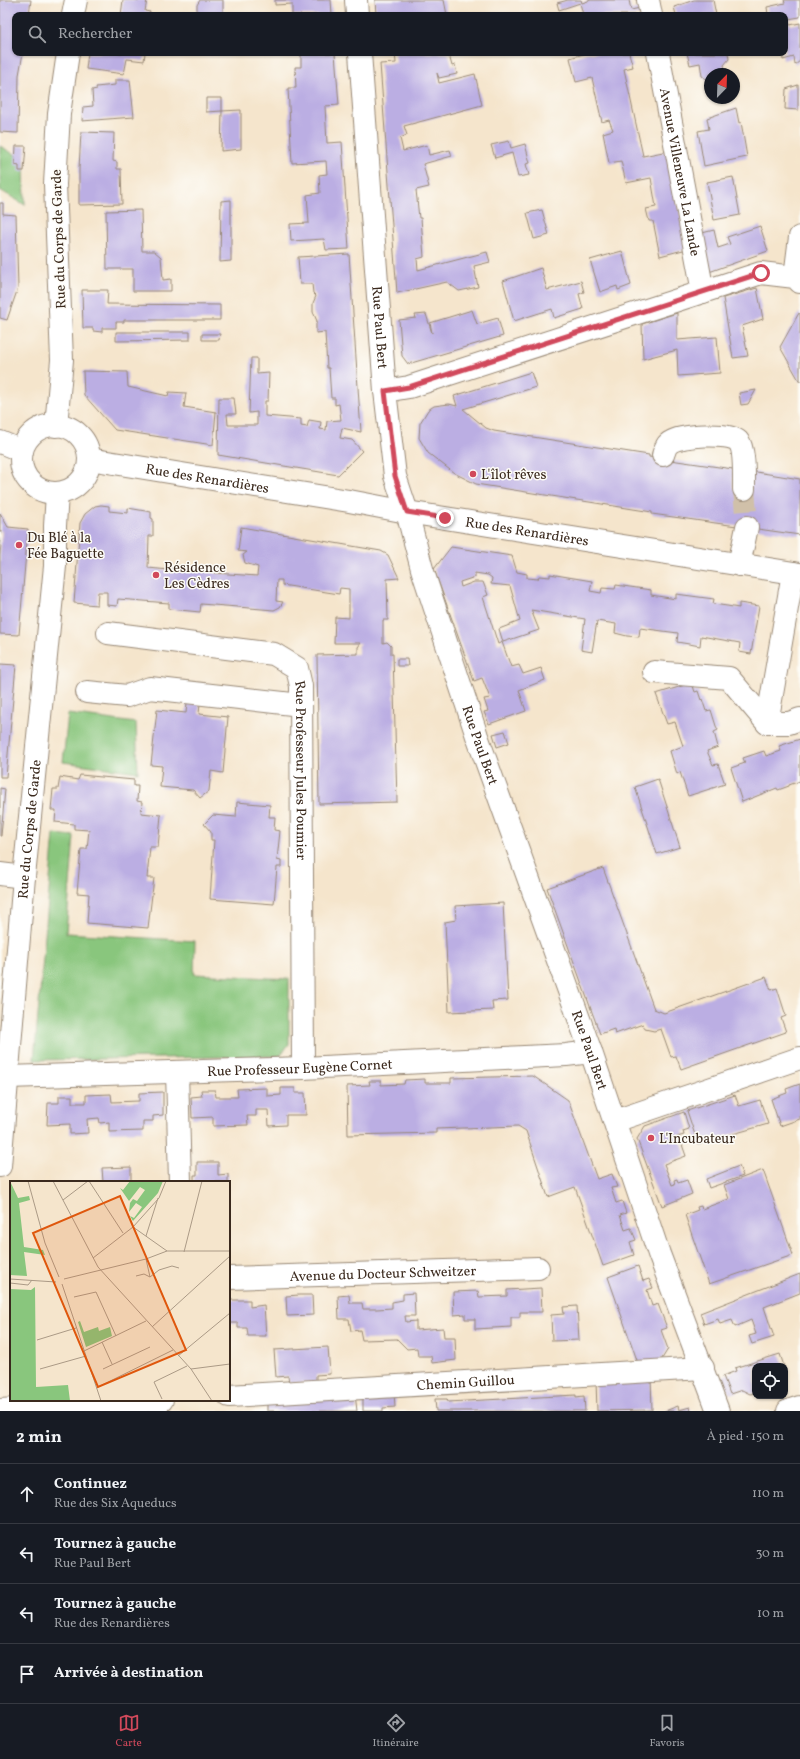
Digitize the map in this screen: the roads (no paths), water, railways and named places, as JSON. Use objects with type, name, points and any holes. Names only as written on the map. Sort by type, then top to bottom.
[{"type":"street","points":[[74,12],[76,0]]},
{"type":"street","points":[[356,0],[357,12]]},
{"type":"street","points":[[648,0],[650,12]]},
{"type":"street","name":"Rue du Corps de Garde","points":[[56,426],[62,360],[55,184],[59,114],[68,56]]},
{"type":"street","name":"Rue Paul Bert","points":[[360,56],[385,391],[395,476],[407,512],[422,569],[478,736],[591,1052],[659,1254],[718,1411]]},
{"type":"street","name":"Avenue Villeneuve La Lande","points":[[659,56],[703,292]]},
{"type":"street","points":[[385,391],[409,387],[761,273],[798,277],[800,237]]},
{"type":"street","points":[[56,426],[72,430],[82,439],[87,449],[89,459],[87,470],[79,483],[71,489],[57,493],[44,491],[30,482],[23,470],[21,457],[27,441],[34,433],[44,428],[56,426]]},
{"type":"street","points":[[663,455],[666,446],[670,442],[681,438],[728,436],[737,440],[742,447],[744,489]]},
{"type":"street","points":[[0,442],[22,451]]},
{"type":"street","name":"Rue des Renardières","points":[[89,459],[407,512],[797,574]]},
{"type":"street","name":"Rue du Corps de Garde","points":[[0,1166],[24,876],[55,566],[57,493]]},
{"type":"street","points":[[739,565],[747,527]]},
{"type":"street","points":[[767,723],[797,574]]},
{"type":"street","name":"Rue Professeur Jules Poumier","points":[[108,633],[274,654],[297,668],[301,686],[303,1068]]},
{"type":"street","points":[[654,672],[729,678],[767,723],[789,723],[800,719]]},
{"type":"street","points":[[87,692],[127,696],[150,688],[301,705]]},
{"type":"street","points":[[0,874],[24,876]]},
{"type":"street","name":"Rue Professeur Eugène Cornet","points":[[7,1077],[303,1068],[566,1055],[591,1052]]},
{"type":"street","points":[[615,1121],[800,1058]]},
{"type":"street","points":[[176,1072],[180,1181]]},
{"type":"street","name":"Avenue du Docteur Schweitzer","points":[[230,1278],[538,1268]]},
{"type":"street","name":"Chemin Guillou","points":[[230,1396],[702,1368]]},
{"type":"street","points":[[0,1410],[146,1401]]},
{"type":"street","points":[[788,1411],[800,1407]]},
{"type":"tunnel","points":[[744,489],[747,527]]},
{"type":"place","name":"L'îlot rêves","points":[[473,474]]},
{"type":"place","name":"Du Blé à la Fée Baguette","points":[[19,545]]},
{"type":"place","name":"Résidence Les Cèdres","points":[[156,575]]},
{"type":"place","name":"L'Incubateur","points":[[651,1138]]}]
